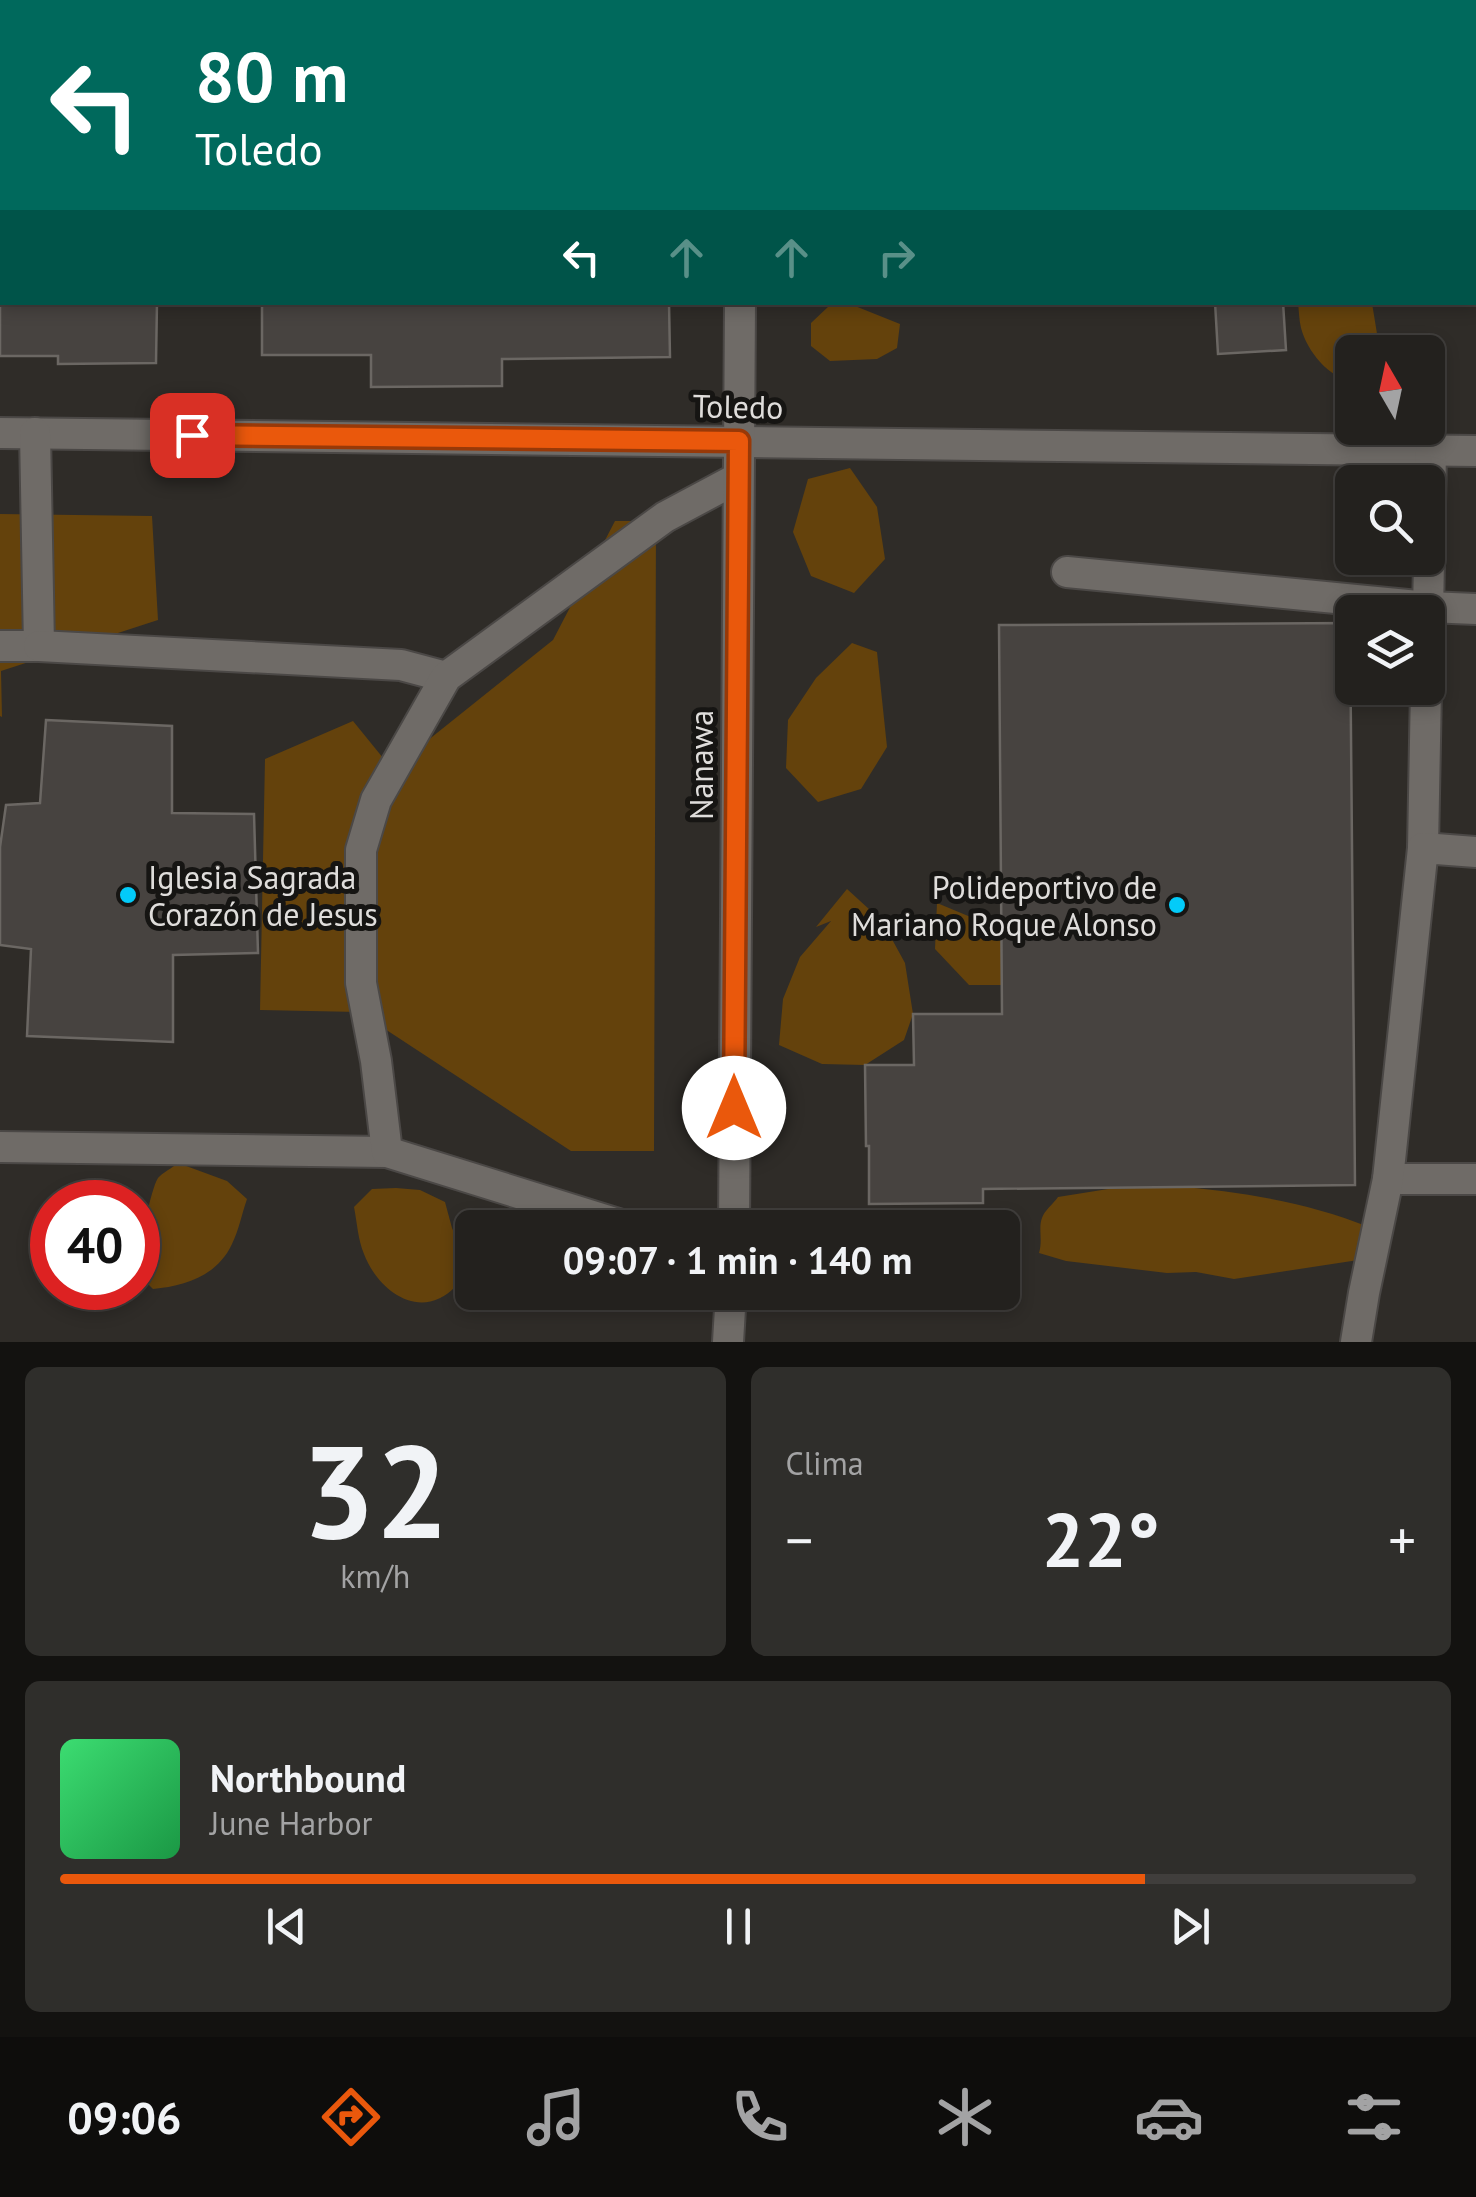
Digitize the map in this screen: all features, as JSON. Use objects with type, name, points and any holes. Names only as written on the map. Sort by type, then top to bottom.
[{"type":"street","name":"Nanawa","points":[[734,1210],[740,305]]},
{"type":"street","name":"Toledo","points":[[0,433],[1476,451]]},
{"type":"street","points":[[36,433],[39,646]]},
{"type":"street","points":[[1428,595],[1432,451]]},
{"type":"street","points":[[388,1152],[360,982],[361,850],[376,800],[446,677],[665,517],[738,478]]},
{"type":"street","points":[[1067,572],[1335,600]]},
{"type":"street","points":[[1445,610],[1476,609]]},
{"type":"street","points":[[0,646],[401,665],[446,677]]},
{"type":"street","points":[[1356,1342],[1388,1179],[1423,848],[1426,705]]},
{"type":"street","points":[[1423,848],[1476,852]]},
{"type":"street","points":[[0,1148],[388,1152],[573,1210]]},
{"type":"street","points":[[1388,1179],[1476,1179]]},
{"type":"street","points":[[728,1342],[730,1310]]},
{"type":"shaded area","points":[[1298,305],[1372,305],[1377,335],[1335,335],[1335,375],[1308,346]]},
{"type":"shaded area","points":[[829,306],[855,306],[900,324],[897,348],[877,359],[830,361],[811,346],[811,323]]},
{"type":"shaded area","points":[[850,468],[877,507],[885,559],[854,593],[811,576],[793,532],[808,479]]},
{"type":"shaded area","points":[[0,514],[152,516],[158,620],[1,671],[2,717],[0,716]]},
{"type":"shaded area","points":[[615,521],[656,521],[654,1151],[571,1151],[359,1012],[260,1010],[265,759],[353,721],[392,769],[553,640]]},
{"type":"shaded area","points":[[852,643],[877,652],[887,747],[861,789],[818,802],[786,768],[788,720],[816,678]]},
{"type":"shaded area","points":[[847,889],[882,921],[905,963],[913,1014],[904,1040],[865,1065],[822,1064],[779,1045],[783,999],[800,957],[831,921],[816,927]]},
{"type":"shaded area","points":[[937,903],[1021,938],[1017,985],[969,985],[935,949]]},
{"type":"shaded area","points":[[178,1163],[227,1181],[247,1199],[234,1239],[218,1264],[188,1282],[160,1288],[160,1180]]},
{"type":"shaded area","points":[[1175,1186],[1274,1199],[1345,1218],[1369,1227],[1378,1257],[1234,1279],[1066,1261],[1039,1253],[1042,1218],[1058,1197],[1108,1189]]},
{"type":"shaded area","points":[[372,1189],[420,1190],[445,1202],[455,1235],[455,1287],[443,1297],[429,1302],[403,1298],[380,1281],[371,1268],[362,1249],[354,1207]]},
{"type":"building","points":[[0,305],[157,305],[156,363],[58,364],[58,356],[0,356]]},
{"type":"building","points":[[262,305],[669,305],[670,357],[502,359],[502,386],[371,387],[371,355],[262,355]]},
{"type":"building","points":[[1215,305],[1283,305],[1286,350],[1218,354]]},
{"type":"building","name":"Polideportivo de Mariano Roque Alonso","points":[[1335,623],[1335,705],[1351,705],[1355,1185],[983,1189],[983,1203],[869,1204],[865,1065],[914,1065],[913,1014],[1002,1014],[999,625]]},
{"type":"building","name":"Iglesia Sagrada Corazón de Jesus","points":[[46,720],[172,726],[172,813],[254,814],[258,953],[173,955],[173,1042],[27,1036],[31,949],[0,945],[0,847],[6,805],[40,803]]},
{"type":"place","name":"Iglesia Sagrada Corazón de Jesus","points":[[128,895]]},
{"type":"place","name":"Polideportivo de Mariano Roque Alonso","points":[[1177,905]]},
{"type":"route","points":[[192,435],[739,441],[734,1108]]}]
